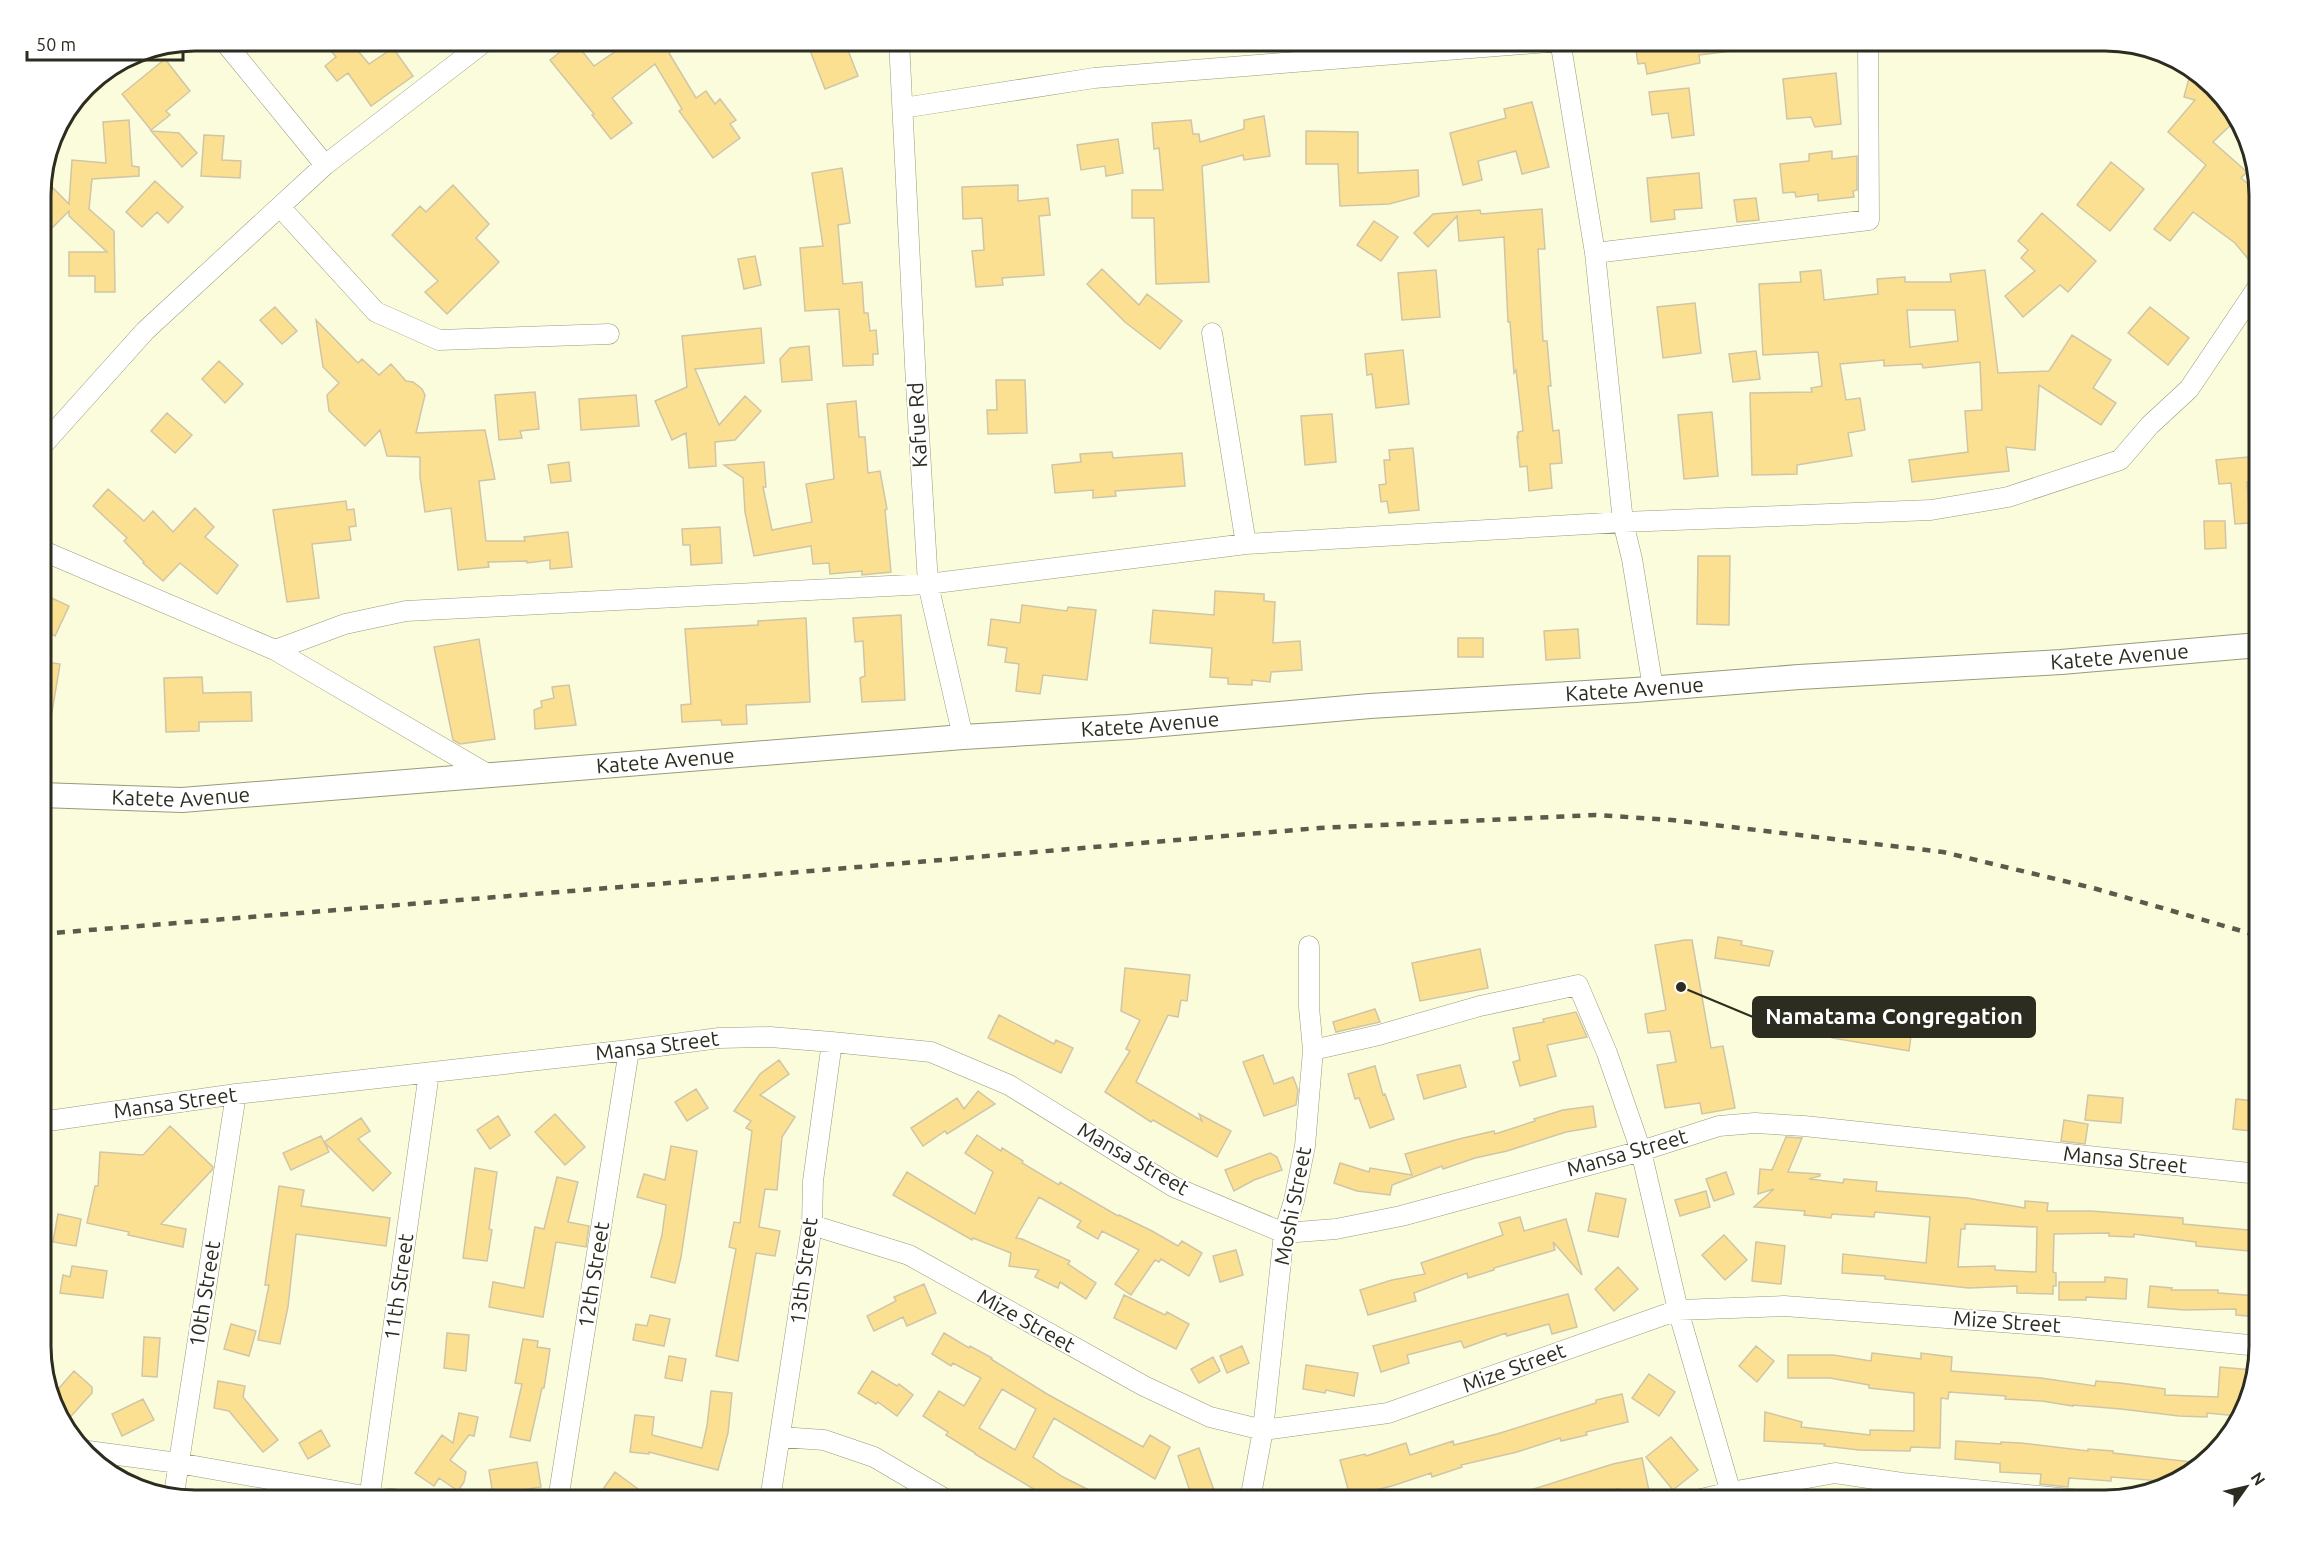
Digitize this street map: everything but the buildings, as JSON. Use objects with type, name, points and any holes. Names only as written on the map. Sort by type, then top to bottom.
[{"type":"street","points":[[232,51],[325,165]]},
{"type":"street","points":[[51,436],[145,331],[325,165],[473,51]]},
{"type":"street","name":"Kafue Rd","points":[[900,51],[928,584],[963,737]]},
{"type":"street","points":[[903,108],[1094,78],[1434,51]]},
{"type":"street","points":[[1562,51],[1595,253],[1623,522],[1632,559],[1653,688]]},
{"type":"street","points":[[1595,253],[1869,220],[1868,51]]},
{"type":"street","points":[[280,207],[376,312],[439,340],[609,334]]},
{"type":"street","points":[[275,650],[345,624],[406,611],[928,584],[1246,544],[1623,522],[1930,510],[2008,497],[2120,460],[2150,425],[2189,389],[2249,300]]},
{"type":"street","points":[[1212,333],[1246,544]]},
{"type":"street","points":[[51,554],[275,650],[489,775]]},
{"type":"street","name":"Katete Avenue","points":[[51,795],[182,800],[963,737],[1128,727],[1370,706],[2096,659],[2249,646]]},
{"type":"street","name":"Moshi Street","points":[[1252,1490],[1263,1430],[1284,1233],[1294,1201],[1305,1146],[1313,1050],[1309,946]]},
{"type":"street","points":[[1313,1050],[1379,1035],[1480,1006],[1578,985],[1607,1053],[1641,1151],[1678,1310],[1730,1490]]},
{"type":"street","name":"Mansa Street","points":[[51,1122],[236,1094],[719,1038],[770,1037],[931,1052],[1009,1085],[1174,1187],[1284,1233],[1336,1229],[1401,1216],[1641,1151],[1719,1126],[1755,1124],[1804,1126],[2249,1173]]},
{"type":"street","name":"13th Street","points":[[772,1490],[812,1225],[813,1181],[832,1042]]},
{"type":"street","name":"12th Street","points":[[560,1490],[629,1050]]},
{"type":"street","name":"11th Street","points":[[371,1490],[429,1073]]},
{"type":"street","name":"10th Street","points":[[175,1489],[236,1094]]},
{"type":"street","name":"Mize Street","points":[[812,1225],[909,1256],[1144,1386],[1210,1417],[1263,1430],[1388,1413],[1678,1310],[1784,1306],[2068,1326],[2249,1345]]},
{"type":"street","points":[[781,1437],[824,1440],[874,1457],[930,1490]]},
{"type":"street","points":[[98,1452],[178,1463],[322,1490]]},
{"type":"street","points":[[1759,1490],[1835,1473],[1902,1483],[1975,1490]]},
{"type":"railway","points":[[51,933],[1319,828],[1596,815],[1672,820],[1943,852],[2093,888],[2249,933]]},
{"type":"place","name":"Namatama Congregation","points":[[1681,987]]}]
